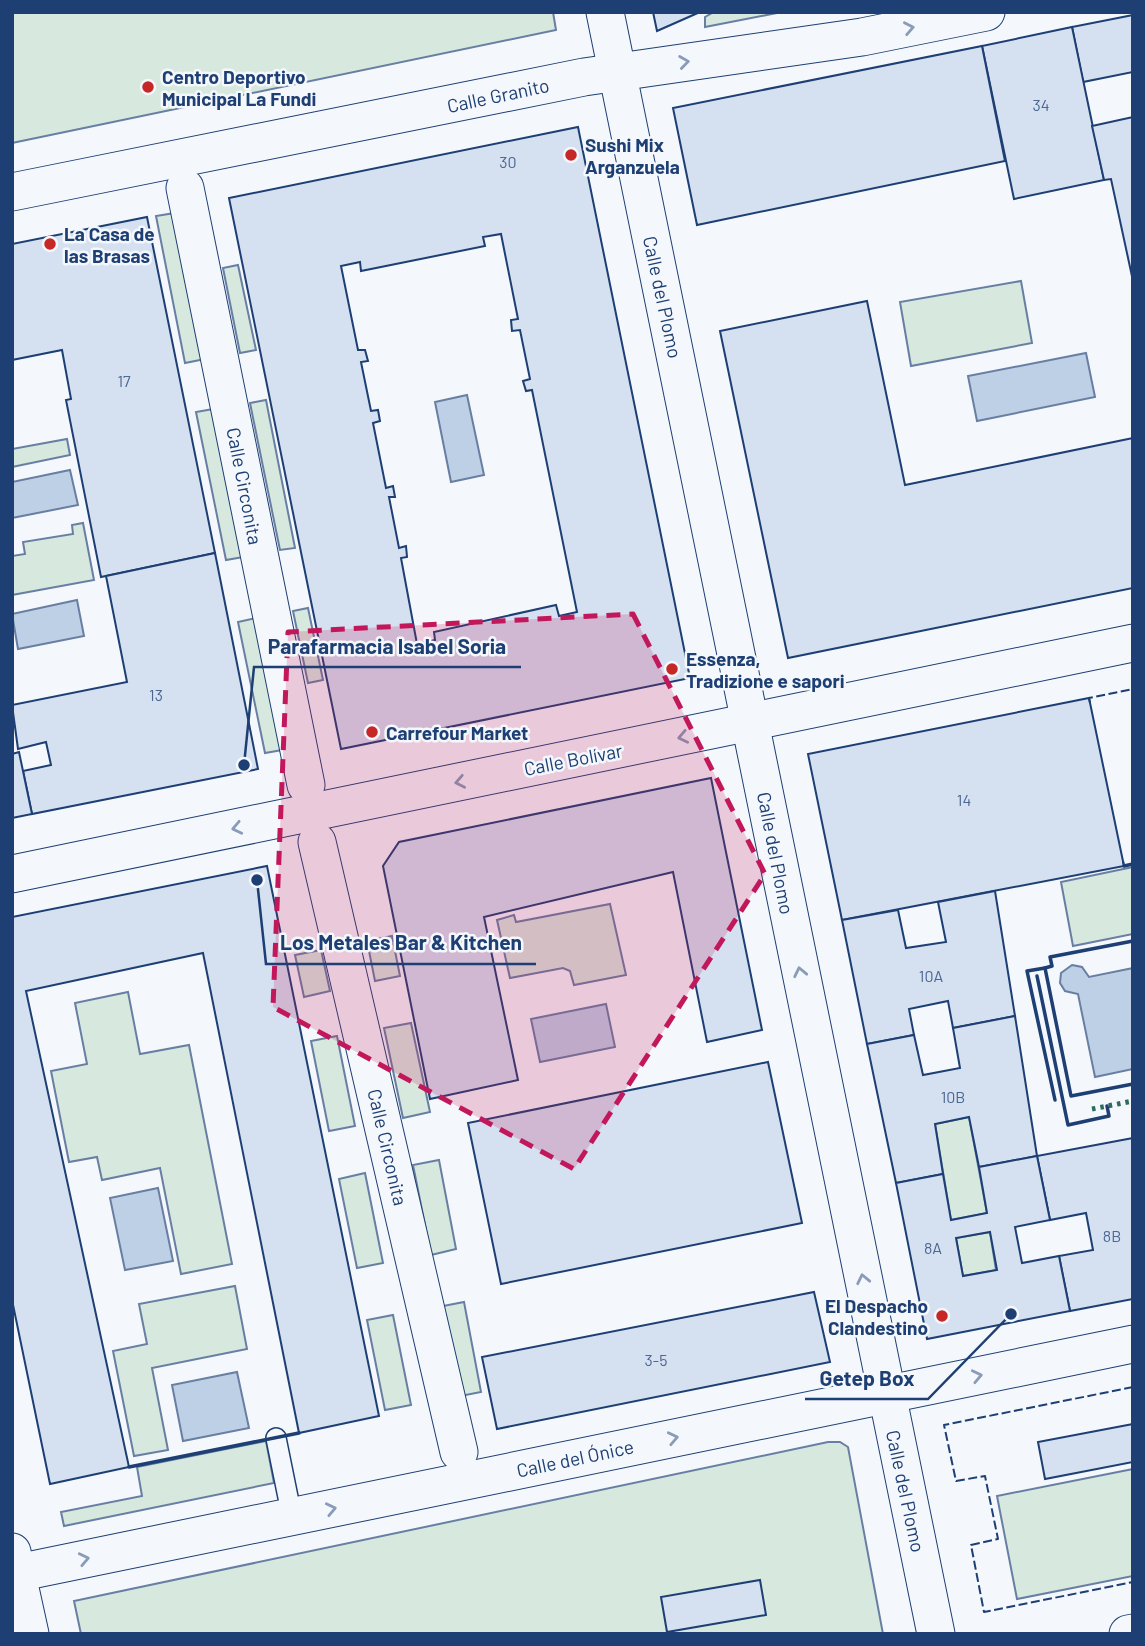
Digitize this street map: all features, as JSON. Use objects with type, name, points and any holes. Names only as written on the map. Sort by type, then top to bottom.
[{"type":"street","name":"Calle del Plomo","points":[[605,12],[936,1634]]},
{"type":"street","name":"Calle Granito","points":[[12,192],[617,72],[862,37],[986,12]]},
{"type":"street","name":"Calle Circonita","points":[[185,188],[306,785]]},
{"type":"street","name":"Calle Bolívar","points":[[12,874],[1133,643]]},
{"type":"street","name":"Calle Circonita","points":[[317,842],[459,1452]]},
{"type":"street","name":"Calle del Ónice","points":[[15,1562],[292,1517],[1133,1344]]},
{"type":"street","points":[[15,1562],[30,1634]]},
{"type":"street","points":[[1128,1634],[1133,1633]]},
{"type":"lane","points":[[276,1437],[292,1517]]},
{"type":"highlighted area","points":[[633,614],[765,874],[574,1169],[273,1007],[288,632]]},
{"type":"shaded area","name":"Centro Deportivo Municipal La Fundi","points":[[12,12],[553,12],[556,30],[12,143]]},
{"type":"shaded area","points":[[714,12],[782,12],[705,27],[705,17]]},
{"type":"shaded area","points":[[181,212],[210,358],[185,363],[156,216]]},
{"type":"shaded area","points":[[238,265],[256,350],[240,353],[223,268]]},
{"type":"shaded area","points":[[1021,281],[1032,343],[911,366],[900,302]]},
{"type":"shaded area","points":[[266,400],[295,548],[280,550],[250,403]]},
{"type":"shaded area","points":[[219,408],[249,556],[226,560],[196,412]]},
{"type":"shaded area","points":[[67,439],[70,455],[12,467],[12,449]]},
{"type":"shaded area","points":[[83,523],[94,580],[12,595],[12,556],[25,554],[23,542],[73,534],[72,525]]},
{"type":"shaded area","points":[[308,608],[323,680],[308,683],[293,611]]},
{"type":"shaded area","points":[[261,617],[288,749],[265,753],[238,622]]},
{"type":"shaded area","points":[[1133,867],[1133,934],[1073,946],[1061,882]]},
{"type":"shaded area","points":[[610,904],[626,975],[574,985],[570,971],[563,968],[510,978],[497,920],[514,915],[516,922]]},
{"type":"shaded area","points":[[392,936],[400,976],[375,981],[367,941]]},
{"type":"shaded area","points":[[321,950],[330,991],[304,997],[295,955]]},
{"type":"shaded area","points":[[128,992],[140,1054],[189,1045],[232,1264],[181,1274],[160,1168],[102,1180],[97,1157],[69,1162],[51,1071],[87,1064],[75,1003]]},
{"type":"shaded area","points":[[411,1023],[430,1112],[403,1118],[384,1028]]},
{"type":"shaded area","points":[[337,1036],[355,1126],[329,1131],[311,1041]]},
{"type":"shaded area","points":[[969,1117],[987,1213],[951,1220],[935,1124]]},
{"type":"shaded area","points":[[439,1160],[456,1249],[431,1255],[413,1165]]},
{"type":"shaded area","points":[[365,1173],[383,1263],[357,1268],[339,1179]]},
{"type":"shaded area","points":[[990,1232],[996,1270],[963,1276],[956,1238]]},
{"type":"shaded area","points":[[235,1286],[247,1349],[152,1368],[168,1450],[134,1456],[113,1351],[147,1344],[139,1304]]},
{"type":"shaded area","points":[[464,1302],[481,1392],[455,1397],[438,1307]]},
{"type":"shaded area","points":[[393,1315],[411,1405],[385,1410],[367,1320]]},
{"type":"shaded area","points":[[266,1441],[274,1483],[64,1526],[61,1512],[142,1496],[137,1467]]},
{"type":"shaded area","points":[[828,1442],[840,1442],[848,1447],[883,1634],[81,1634],[74,1601]]},
{"type":"shaded area","points":[[1133,1469],[1133,1576],[1017,1599],[997,1496]]},
{"type":"water","points":[[1086,353],[1095,397],[977,421],[968,376]]},
{"type":"water","points":[[467,395],[484,475],[451,482],[435,402]]},
{"type":"water","points":[[70,470],[78,505],[12,518],[12,482]]},
{"type":"water","points":[[77,600],[84,636],[18,649],[12,614]]},
{"type":"water","points":[[1072,965],[1082,967],[1089,977],[1133,968],[1133,1069],[1095,1077],[1078,994],[1065,991],[1060,983],[1061,973]]},
{"type":"water","points":[[606,1004],[615,1047],[540,1062],[531,1019]]},
{"type":"water","points":[[158,1188],[173,1261],[125,1270],[110,1198]]},
{"type":"water","points":[[237,1372],[249,1428],[183,1441],[172,1385]]},
{"type":"building","points":[[653,12],[700,12],[657,31]]},
{"type":"building","points":[[1133,15],[1133,72],[1083,82],[1072,27]]},
{"type":"building","points":[[1072,27],[1104,180],[1014,199],[982,46]]},
{"type":"building","points":[[982,46],[1005,161],[697,225],[673,108]]},
{"type":"building","points":[[1133,117],[1133,281],[1111,179],[1104,180],[1092,126]]},
{"type":"building","points":[[578,127],[690,678],[341,749],[229,198]],"holes":[[[501,234],[518,319],[511,320],[512,331],[520,330],[530,379],[523,381],[526,391],[532,390],[577,612],[559,616],[556,605],[434,632],[435,640],[417,644],[401,558],[407,557],[406,546],[399,548],[389,497],[395,497],[393,486],[386,488],[373,423],[380,421],[378,410],[371,411],[361,362],[368,361],[365,350],[358,350],[341,266],[360,262],[361,271],[485,246],[483,237]]]},
{"type":"building","points":[[147,217],[215,553],[101,577],[66,400],[71,399],[62,350],[12,360],[12,244]]},
{"type":"building","points":[[867,301],[905,485],[1133,438],[1133,588],[788,658],[720,331]]},
{"type":"building","points":[[215,553],[258,769],[32,814],[23,771],[51,765],[46,742],[18,749],[12,705],[127,682],[106,576]]},
{"type":"building","points":[[1089,698],[1124,866],[842,920],[808,754]]},
{"type":"building","points":[[19,752],[32,814],[12,818],[12,754]]},
{"type":"building","points":[[711,778],[762,1030],[707,1042],[673,872],[484,917],[518,1080],[430,1099],[383,866],[399,842]]},
{"type":"building","points":[[267,866],[379,1416],[299,1433],[203,953],[26,991],[129,1467],[50,1484],[12,1300],[12,917]]},
{"type":"building","points":[[995,891],[1015,1016],[953,1028],[948,1001],[909,1009],[914,1035],[867,1044],[842,920],[898,910],[906,948],[946,942],[938,902]]},
{"type":"building","points":[[1015,1016],[1037,1156],[979,1167],[969,1117],[935,1124],[943,1174],[896,1183],[867,1044],[914,1035],[923,1075],[960,1068],[953,1028]]},
{"type":"building","points":[[768,1062],[802,1223],[501,1284],[468,1123]]},
{"type":"building","points":[[1133,1138],[1133,1299],[1070,1311],[1059,1256],[1093,1250],[1086,1213],[1050,1220],[1037,1156]]},
{"type":"building","points":[[1037,1156],[1050,1220],[1015,1227],[1022,1263],[1059,1256],[1070,1311],[927,1339],[896,1183],[943,1174],[951,1220],[987,1213],[979,1167]],"holes":[[[990,1232],[997,1270],[963,1276],[956,1238]]]},
{"type":"building","points":[[814,1292],[830,1362],[497,1429],[482,1357]]},
{"type":"building","points":[[1133,1424],[1133,1462],[1045,1479],[1038,1442]]},
{"type":"building","points":[[760,1580],[766,1615],[667,1632],[661,1597]]},
{"type":"hedge","points":[[1092,1109],[1133,1101]]},
{"type":"fence","points":[[1090,703],[1089,698],[1133,689]]},
{"type":"fence","points":[[1123,861],[1124,866],[1133,864]]},
{"type":"fence","points":[[1133,1387],[944,1425],[956,1481],[985,1476],[998,1539],[971,1545],[984,1612],[1133,1582]]},
{"type":"wall","points":[[1124,866],[1133,864]]},
{"type":"wall","points":[[1133,941],[1050,957],[1052,966],[1045,968],[1071,1096],[1133,1084]]},
{"type":"wall","points":[[1045,968],[1027,971],[1055,1100]]},
{"type":"wall","points":[[1037,976],[1068,1125],[1109,1116],[1107,1106]]},
{"type":"wall","points":[[129,1467],[299,1433]]},
{"type":"place","name":"Centro Deportivo Municipal La Fundi","points":[[148,87]]},
{"type":"place","name":"Sushi Mix Arganzuela","points":[[571,155]]},
{"type":"place","name":"La Casa de las Brasas","points":[[50,244]]},
{"type":"place","name":"Essenza, Tradizione e sapori","points":[[672,669]]},
{"type":"place","name":"Carrefour Market","points":[[372,732]]},
{"type":"place","name":"Parafarmacia Isabel Soria","points":[[244,765]]},
{"type":"place","name":"Los Metales Bar & Kitchen","points":[[257,880]]},
{"type":"place","name":"Getep Box","points":[[1011,1314]]},
{"type":"place","name":"El Despacho Clandestino","points":[[942,1316]]}]
